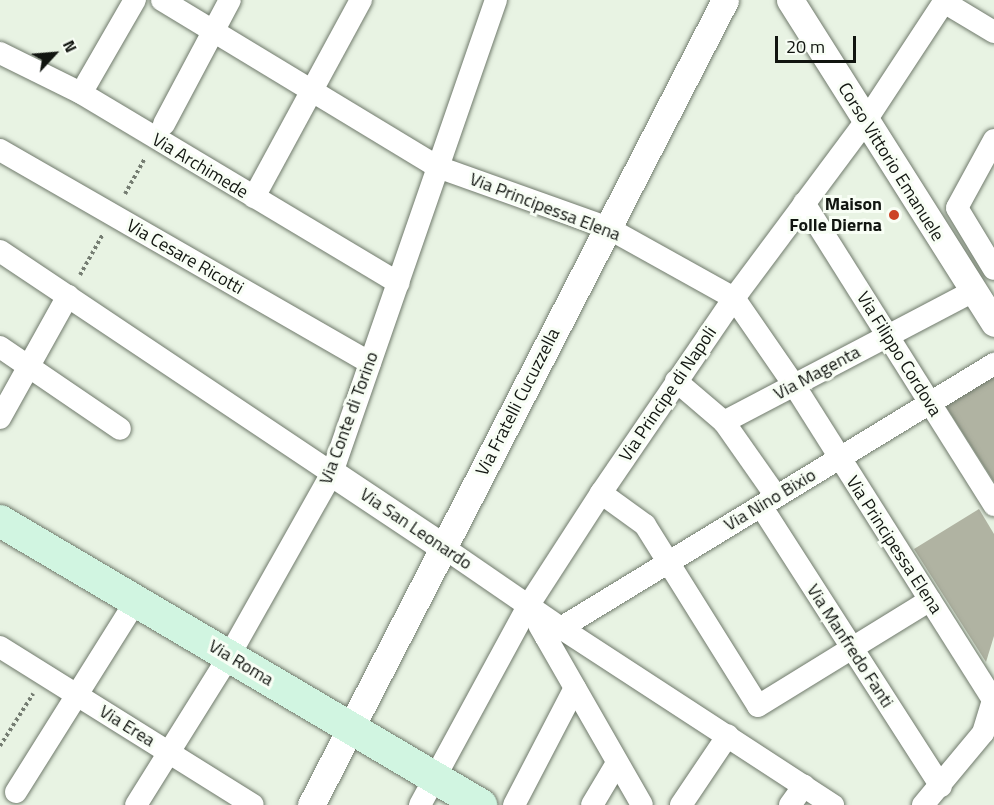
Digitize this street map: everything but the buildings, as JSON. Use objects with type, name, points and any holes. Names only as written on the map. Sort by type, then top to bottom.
[{"type":"main road","name":"Via Roma","points":[[0,521],[481,805]]},
{"type":"street","points":[[87,82],[135,0]]},
{"type":"street","name":"Via Principessa Elena","points":[[162,0],[212,33],[438,167],[608,228],[734,298],[794,386],[838,459],[994,700]]},
{"type":"street","points":[[164,124],[230,0]]},
{"type":"street","points":[[254,197],[361,0]]},
{"type":"street","name":"Via Conte di Torino","points":[[136,805],[229,656],[332,472],[496,0]]},
{"type":"street","name":"Via Fratelli Cucuzzella","points":[[311,805],[725,0]]},
{"type":"street","name":"Corso Vittorio Emanuele","points":[[790,0],[994,323]]},
{"type":"street","points":[[944,1],[994,32]]},
{"type":"street","name":"Via Principe di Napoli","points":[[420,805],[528,606],[601,493],[734,298],[865,122],[944,1]]},
{"type":"street","name":"Via Archimede","points":[[0,53],[81,93],[398,283]]},
{"type":"street","points":[[994,140],[957,208],[994,269]]},
{"type":"street","name":"Via Cesare Ricotti","points":[[0,150],[370,363]]},
{"type":"street","name":"Via Filippo Cordova","points":[[804,203],[994,505]]},
{"type":"street","name":"Via San Leonardo","points":[[0,251],[443,547],[528,606],[553,633],[728,735],[833,805]]},
{"type":"street","name":"Via Magenta","points":[[724,422],[973,291]]},
{"type":"street","points":[[0,418],[68,296]]},
{"type":"street","points":[[0,347],[120,429]]},
{"type":"street","name":"Via Nino Bixio","points":[[553,633],[994,364]]},
{"type":"street","name":"Via Manfredo Fanti","points":[[676,381],[724,422],[851,649],[940,786]]},
{"type":"street","points":[[601,493],[645,525],[758,706],[930,600]]},
{"type":"street","points":[[11,799],[136,602]]},
{"type":"street","points":[[553,633],[575,688],[642,805]]},
{"type":"street","name":"Via Erea","points":[[0,647],[253,805]]},
{"type":"street","points":[[514,805],[575,688]]},
{"type":"street","points":[[923,805],[982,733],[994,700]]},
{"type":"street","points":[[681,805],[728,735]]},
{"type":"street","points":[[592,805],[618,763]]},
{"type":"street","points":[[790,805],[804,786]]},
{"type":"path","points":[[0,746],[45,676]]},
{"type":"place","name":"Maison Folle Dierna","points":[[894,215]]}]
